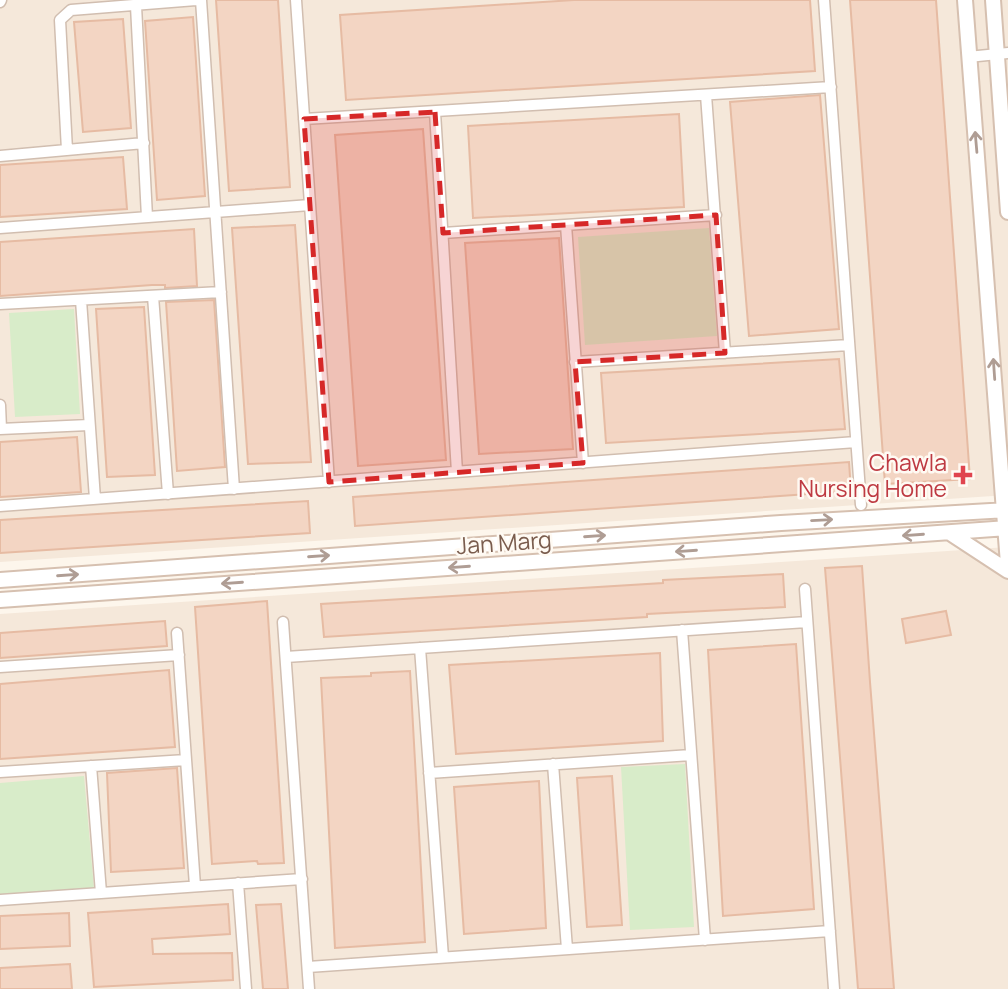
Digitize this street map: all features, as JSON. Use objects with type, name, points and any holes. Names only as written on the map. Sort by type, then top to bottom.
[{"type":"main road","points":[[965,0],[1006,510],[1008,564]]},
{"type":"main road","points":[[993,0],[1003,54],[1008,212]]},
{"type":"main road","name":"Jan Marg","points":[[0,580],[767,523],[1006,510]]},
{"type":"main road","points":[[0,600],[1007,528]]},
{"type":"main road","points":[[950,533],[1008,571]]},
{"type":"street","points":[[67,150],[60,20],[71,10],[198,0],[234,489]]},
{"type":"street","points":[[296,0],[330,482]]},
{"type":"street","points":[[824,0],[861,505]]},
{"type":"street","points":[[136,6],[148,217]]},
{"type":"street","points":[[968,57],[1003,54]]},
{"type":"street","points":[[304,120],[831,88]]},
{"type":"street","points":[[706,95],[725,353]]},
{"type":"street","points":[[435,111],[457,472]]},
{"type":"street","points":[[0,156],[144,144]]},
{"type":"street","points":[[0,228],[310,205]]},
{"type":"street","points":[[443,233],[716,215]]},
{"type":"street","points":[[566,225],[583,463]]},
{"type":"street","points":[[0,304],[221,292]]},
{"type":"street","points":[[153,296],[168,494]]},
{"type":"street","points":[[80,300],[94,499]]},
{"type":"street","points":[[575,362],[849,345]]},
{"type":"street","points":[[0,405],[1,429],[89,425]]},
{"type":"street","points":[[0,506],[856,442]]},
{"type":"street","points":[[805,589],[834,989]]},
{"type":"street","points":[[283,622],[309,989]]},
{"type":"street","points":[[286,657],[807,622]]},
{"type":"street","points":[[682,630],[705,940]]},
{"type":"street","points":[[177,633],[195,886]]},
{"type":"street","points":[[420,648],[443,957]]},
{"type":"street","points":[[0,667],[178,655]]},
{"type":"street","points":[[429,773],[691,755]]},
{"type":"street","points":[[0,772],[186,760]]},
{"type":"street","points":[[553,764],[567,949]]},
{"type":"street","points":[[91,766],[101,893]]},
{"type":"street","points":[[0,900],[302,879]]},
{"type":"street","points":[[238,883],[246,989]]},
{"type":"street","points":[[308,967],[830,931]]},
{"type":"highlighted area","points":[[435,112],[443,233],[716,215],[725,353],[575,362],[583,463],[329,482],[304,119]]},
{"type":"shaded area","points":[[0,0],[1008,0],[1008,495],[0,562]]},
{"type":"shaded area","points":[[1008,547],[1008,989],[0,989],[0,614]]},
{"type":"green space","points":[[709,228],[717,336],[585,345],[578,237]]},
{"type":"green space","points":[[74,309],[80,414],[15,417],[9,313]]},
{"type":"green space","points":[[685,764],[694,927],[630,930],[621,767]]},
{"type":"green space","points":[[84,776],[94,888],[0,895],[0,783]]},
{"type":"building","points":[[216,0],[278,0],[290,187],[229,191]]},
{"type":"building","points":[[574,0],[810,0],[815,71],[346,100],[340,15]]},
{"type":"building","points":[[850,0],[936,0],[970,479],[885,484]]},
{"type":"building","points":[[193,17],[205,196],[157,200],[145,21]]},
{"type":"building","points":[[123,19],[131,128],[83,132],[74,22]]},
{"type":"building","points":[[820,95],[839,329],[749,336],[730,102]]},
{"type":"building","points":[[679,114],[684,207],[473,218],[468,126]]},
{"type":"building","points":[[423,129],[446,460],[358,466],[335,135]]},
{"type":"building","points":[[123,157],[127,209],[0,217],[0,165]]},
{"type":"building","points":[[295,225],[311,462],[248,464],[232,228]]},
{"type":"building","points":[[194,229],[197,286],[165,288],[165,285],[152,285],[0,296],[0,242]]},
{"type":"building","points":[[559,238],[573,449],[479,454],[465,243]]},
{"type":"building","points":[[214,300],[225,467],[177,471],[166,302]]},
{"type":"building","points":[[144,307],[155,475],[107,477],[96,309]]},
{"type":"building","points":[[839,359],[845,429],[606,443],[601,373]]},
{"type":"building","points":[[77,437],[81,492],[0,497],[0,442]]},
{"type":"building","points":[[849,462],[851,491],[355,526],[353,497]]},
{"type":"building","points":[[308,501],[310,533],[0,553],[0,520]]},
{"type":"building","points":[[862,566],[894,989],[858,989],[825,568]]},
{"type":"building","points":[[783,574],[785,607],[324,637],[321,604]]},
{"type":"building","points":[[267,601],[284,863],[258,864],[257,861],[212,864],[195,607]]},
{"type":"building","points":[[946,611],[951,635],[906,643],[902,619]]},
{"type":"building","points":[[165,621],[167,646],[0,658],[0,633]]},
{"type":"building","points":[[796,644],[814,909],[723,916],[708,650]]},
{"type":"building","points":[[660,653],[663,741],[456,754],[449,665]]},
{"type":"building","points":[[169,670],[175,747],[0,759],[0,684]]},
{"type":"building","points":[[410,671],[425,942],[335,948],[321,678]]},
{"type":"building","points":[[177,768],[184,868],[111,872],[107,773]]},
{"type":"building","points":[[612,776],[622,925],[587,927],[577,778]]},
{"type":"building","points":[[539,781],[546,928],[464,934],[454,787]]},
{"type":"building","points":[[228,904],[230,934],[152,939],[153,954],[232,953],[233,980],[94,987],[88,913]]},
{"type":"building","points":[[281,904],[288,989],[263,989],[256,905]]},
{"type":"building","points":[[69,913],[70,946],[0,949],[0,916]]},
{"type":"building","points":[[70,964],[72,989],[0,989],[0,968]]},
{"type":"place","name":"Chawla Nursing Home","points":[[963,475]]}]
